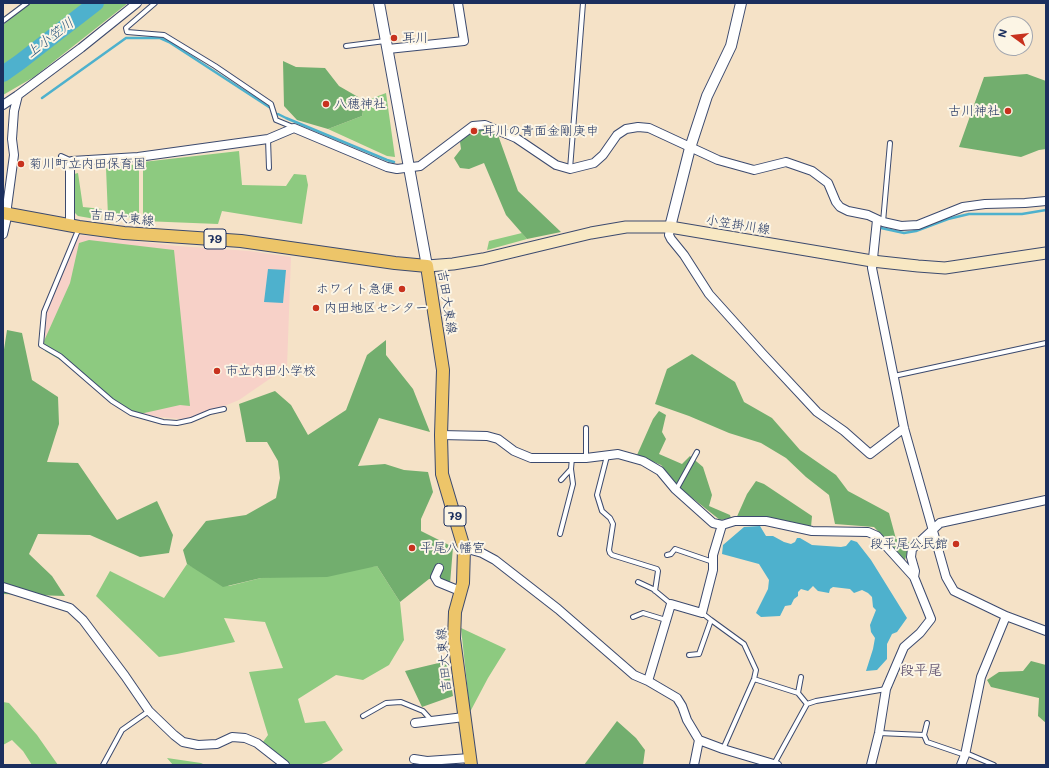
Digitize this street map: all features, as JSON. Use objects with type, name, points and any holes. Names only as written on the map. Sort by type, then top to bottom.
[{"type":"main road","name":"吉田大東線","points":[[5,213],[74,227],[146,235],[241,241],[388,262],[427,266],[443,370],[441,435],[442,474],[464,548],[462,583],[455,612],[454,639],[471,761]]},
{"type":"main road","name":"小笠掛川線","points":[[427,266],[453,264],[483,259],[591,233],[626,227],[670,228],[872,261],[945,268],[1046,253]]},
{"type":"street","points":[[3,105],[82,48],[137,3]]},
{"type":"street","points":[[379,3],[427,266]]},
{"type":"street","points":[[387,45],[464,41],[458,3]]},
{"type":"street","points":[[741,3],[731,46],[707,96],[690,148],[669,235],[710,294],[817,412],[844,431],[870,454],[904,428]]},
{"type":"street","points":[[3,234],[14,155],[12,139],[14,111],[18,95]]},
{"type":"street","points":[[74,227],[70,167],[72,161],[138,157],[268,139],[294,128],[387,167],[397,169],[420,166],[473,126],[485,125],[516,138],[556,165],[570,169],[594,163],[603,155],[617,135],[626,129],[638,127],[649,128],[718,160],[754,170],[786,162],[812,171],[828,183],[840,207],[848,211],[868,215],[880,221],[901,226],[918,225],[963,207],[985,204],[1046,201]]},
{"type":"street","points":[[880,221],[872,268],[904,428],[934,529],[946,577],[954,592],[1006,616],[1046,631]]},
{"type":"street","points":[[441,435],[487,436],[498,439],[514,451],[531,458],[586,458],[618,454],[643,460],[660,471],[676,490],[713,523],[722,525],[735,521],[766,521],[812,531],[868,532],[877,536],[914,577],[931,619],[920,633],[904,647],[886,689],[879,733],[870,765]]},
{"type":"street","points":[[914,577],[915,571],[910,557],[912,549],[940,523],[1046,500]]},
{"type":"street","points":[[648,681],[671,604],[702,613],[713,570],[713,555],[722,525]]},
{"type":"street","points":[[464,548],[482,553],[495,560],[558,609],[634,675],[648,681],[677,698],[682,706],[687,720],[699,740],[723,749],[777,765]]},
{"type":"street","points":[[439,568],[435,577],[438,582],[460,591]]},
{"type":"street","points":[[3,587],[70,608],[90,629],[149,711],[183,742],[203,745],[217,744],[232,737],[246,738],[257,743],[285,765]]},
{"type":"street","points":[[961,765],[966,754],[981,677],[1006,616]]},
{"type":"street","points":[[415,723],[464,717]]},
{"type":"street","points":[[694,765],[699,740]]},
{"type":"street","points":[[414,760],[471,761]]},
{"type":"lane","points":[[3,21],[27,3]]},
{"type":"lane","points":[[155,3],[126,28],[127,32],[164,35],[215,66],[271,104],[276,120],[294,128]]},
{"type":"lane","points":[[570,169],[583,3]]},
{"type":"lane","points":[[346,46],[387,45]]},
{"type":"lane","points":[[268,139],[269,168]]},
{"type":"lane","points":[[880,221],[890,143]]},
{"type":"lane","points":[[62,156],[72,161]]},
{"type":"lane","points":[[74,227],[44,312],[41,345],[60,356],[112,401],[131,413],[163,422],[177,423],[224,409]]},
{"type":"lane","points":[[894,376],[1046,343]]},
{"type":"lane","points":[[586,428],[586,458]]},
{"type":"lane","points":[[676,490],[697,452]]},
{"type":"lane","points":[[608,455],[597,495],[602,511],[610,518],[613,524],[609,550],[610,553],[612,555],[657,569],[656,591]]},
{"type":"lane","points":[[560,534],[573,484],[571,469],[572,458]]},
{"type":"lane","points":[[561,480],[571,469]]},
{"type":"lane","points":[[667,555],[671,554],[675,549],[713,562]]},
{"type":"lane","points":[[638,582],[656,591],[671,604]]},
{"type":"lane","points":[[633,617],[643,613],[667,620]]},
{"type":"lane","points":[[702,613],[744,644],[756,670],[754,679],[723,749]]},
{"type":"lane","points":[[689,654],[699,654],[711,620]]},
{"type":"lane","points":[[798,693],[801,677]]},
{"type":"lane","points":[[754,679],[798,693],[806,704]]},
{"type":"lane","points":[[773,765],[806,704],[886,689]]},
{"type":"lane","points":[[363,716],[386,703],[401,702],[423,711],[432,721]]},
{"type":"lane","points":[[109,765],[104,763],[122,730],[149,711]]},
{"type":"lane","points":[[927,723],[924,735],[927,742],[966,754],[994,765]]},
{"type":"lane","points":[[879,733],[924,735]]},
{"type":"shaded area","points":[[80,235],[177,246],[250,251],[291,257],[287,367],[239,400],[191,420],[139,415],[44,341],[47,305]]},
{"type":"green space","points":[[30,3],[128,3],[34,77],[3,95],[3,25]]},
{"type":"green space","points":[[283,61],[296,67],[325,68],[339,86],[365,101],[362,116],[328,129],[297,120],[284,106]]},
{"type":"green space","points":[[1027,74],[1046,81],[1046,149],[1021,157],[959,147],[984,77]]},
{"type":"green space","points":[[386,93],[395,157],[387,156],[328,129],[362,116],[365,101]]},
{"type":"green space","points":[[483,129],[498,135],[518,191],[561,232],[527,239],[506,215],[484,163],[469,169],[460,168],[454,158],[461,149],[460,142],[467,135],[476,130]]},
{"type":"green space","points":[[239,151],[242,185],[286,186],[294,174],[306,175],[308,185],[302,224],[222,211],[218,224],[143,221],[143,162]]},
{"type":"green space","points":[[139,164],[139,218],[108,216],[106,168]]},
{"type":"green space","points":[[78,173],[83,207],[102,209],[101,220],[78,216],[75,213],[74,174]]},
{"type":"green space","points":[[522,233],[527,239],[487,250],[489,241]]},
{"type":"green space","points":[[89,240],[174,250],[190,406],[180,405],[131,416],[131,413],[74,368],[45,351],[44,341],[70,283],[79,243]]},
{"type":"green space","points":[[7,330],[22,333],[32,380],[58,397],[59,424],[47,462],[78,463],[117,520],[157,501],[173,535],[169,553],[140,557],[90,535],[38,534],[29,554],[52,576],[65,596],[3,594],[3,356]]},
{"type":"green space","points":[[386,340],[386,355],[413,389],[430,432],[379,418],[358,466],[385,464],[404,470],[428,472],[433,492],[421,519],[421,531],[453,547],[450,584],[436,579],[429,579],[400,602],[377,566],[327,577],[261,578],[223,587],[187,564],[183,550],[206,521],[246,515],[276,498],[280,478],[278,461],[267,442],[246,442],[239,404],[275,391],[291,405],[308,435],[346,410],[367,355]]},
{"type":"green space","points":[[692,354],[735,382],[744,402],[772,418],[800,450],[836,475],[848,491],[889,513],[896,539],[910,542],[905,560],[874,527],[835,524],[829,495],[806,477],[786,458],[761,443],[729,433],[689,416],[655,404],[667,369]]},
{"type":"green space","points":[[659,411],[666,415],[662,432],[666,439],[659,454],[682,464],[690,456],[703,467],[712,495],[709,506],[730,515],[731,518],[720,520],[681,489],[661,465],[637,455],[653,419]]},
{"type":"green space","points":[[756,481],[764,484],[812,516],[811,527],[735,521],[747,494]]},
{"type":"green space","points":[[187,564],[229,586],[261,578],[377,566],[400,602],[404,640],[389,665],[363,680],[336,675],[298,699],[305,723],[325,721],[343,750],[331,760],[319,765],[286,765],[260,746],[268,735],[249,672],[283,668],[265,622],[224,618],[235,642],[159,657],[96,596],[110,571],[164,598]]},
{"type":"green space","points":[[461,628],[506,649],[488,678],[470,712]]},
{"type":"green space","points":[[447,661],[453,696],[422,707],[405,671]]},
{"type":"green space","points":[[1031,661],[1046,665],[1046,723],[1038,716],[1039,698],[991,687],[987,680],[999,672],[1023,671]]},
{"type":"green space","points":[[3,702],[9,703],[37,735],[58,765],[32,765],[23,751],[12,740],[3,745]]},
{"type":"green space","points":[[617,721],[636,738],[645,750],[643,765],[584,765]]},
{"type":"green space","points":[[167,758],[201,763],[205,765],[173,765]]},
{"type":"water","points":[[268,269],[286,270],[283,303],[264,302]]},
{"type":"water","points":[[760,526],[766,536],[773,536],[791,544],[795,542],[797,538],[800,538],[812,545],[841,547],[846,546],[851,540],[857,542],[871,560],[907,618],[897,632],[892,634],[887,644],[887,659],[877,670],[866,671],[875,638],[871,632],[870,625],[876,610],[873,607],[872,597],[862,590],[854,593],[850,589],[833,587],[830,589],[829,593],[818,591],[813,586],[808,591],[801,589],[791,605],[785,606],[780,616],[761,617],[756,613],[768,589],[769,580],[759,564],[722,554],[723,545],[744,527]]},
{"type":"waterway","name":"上小笠川","points":[[3,74],[96,3]]},
{"type":"waterway","points":[[42,98],[126,38],[160,38],[169,42],[269,107]]},
{"type":"waterway","points":[[278,114],[394,162]]},
{"type":"waterway","points":[[881,228],[904,233],[916,231],[948,219],[969,214],[1022,214],[1046,210]]},
{"type":"place","name":"耳川","points":[[394,38]]},
{"type":"place","name":"八穂神社","points":[[326,104]]},
{"type":"place","name":"古川神社","points":[[1008,111]]},
{"type":"place","name":"耳川の青面金剛庚申","points":[[474,131]]},
{"type":"place","name":"菊川町立内田保育園","points":[[21,164]]},
{"type":"place","name":"ホワイト急便","points":[[402,289]]},
{"type":"place","name":"内田地区センター","points":[[316,308]]},
{"type":"place","name":"市立内田小学校","points":[[217,371]]},
{"type":"place","name":"段平尾公民館","points":[[956,544]]},
{"type":"place","name":"平尾八幡宮","points":[[412,548]]},
{"type":"district","name":"段平尾","points":[[921,671]]}]
